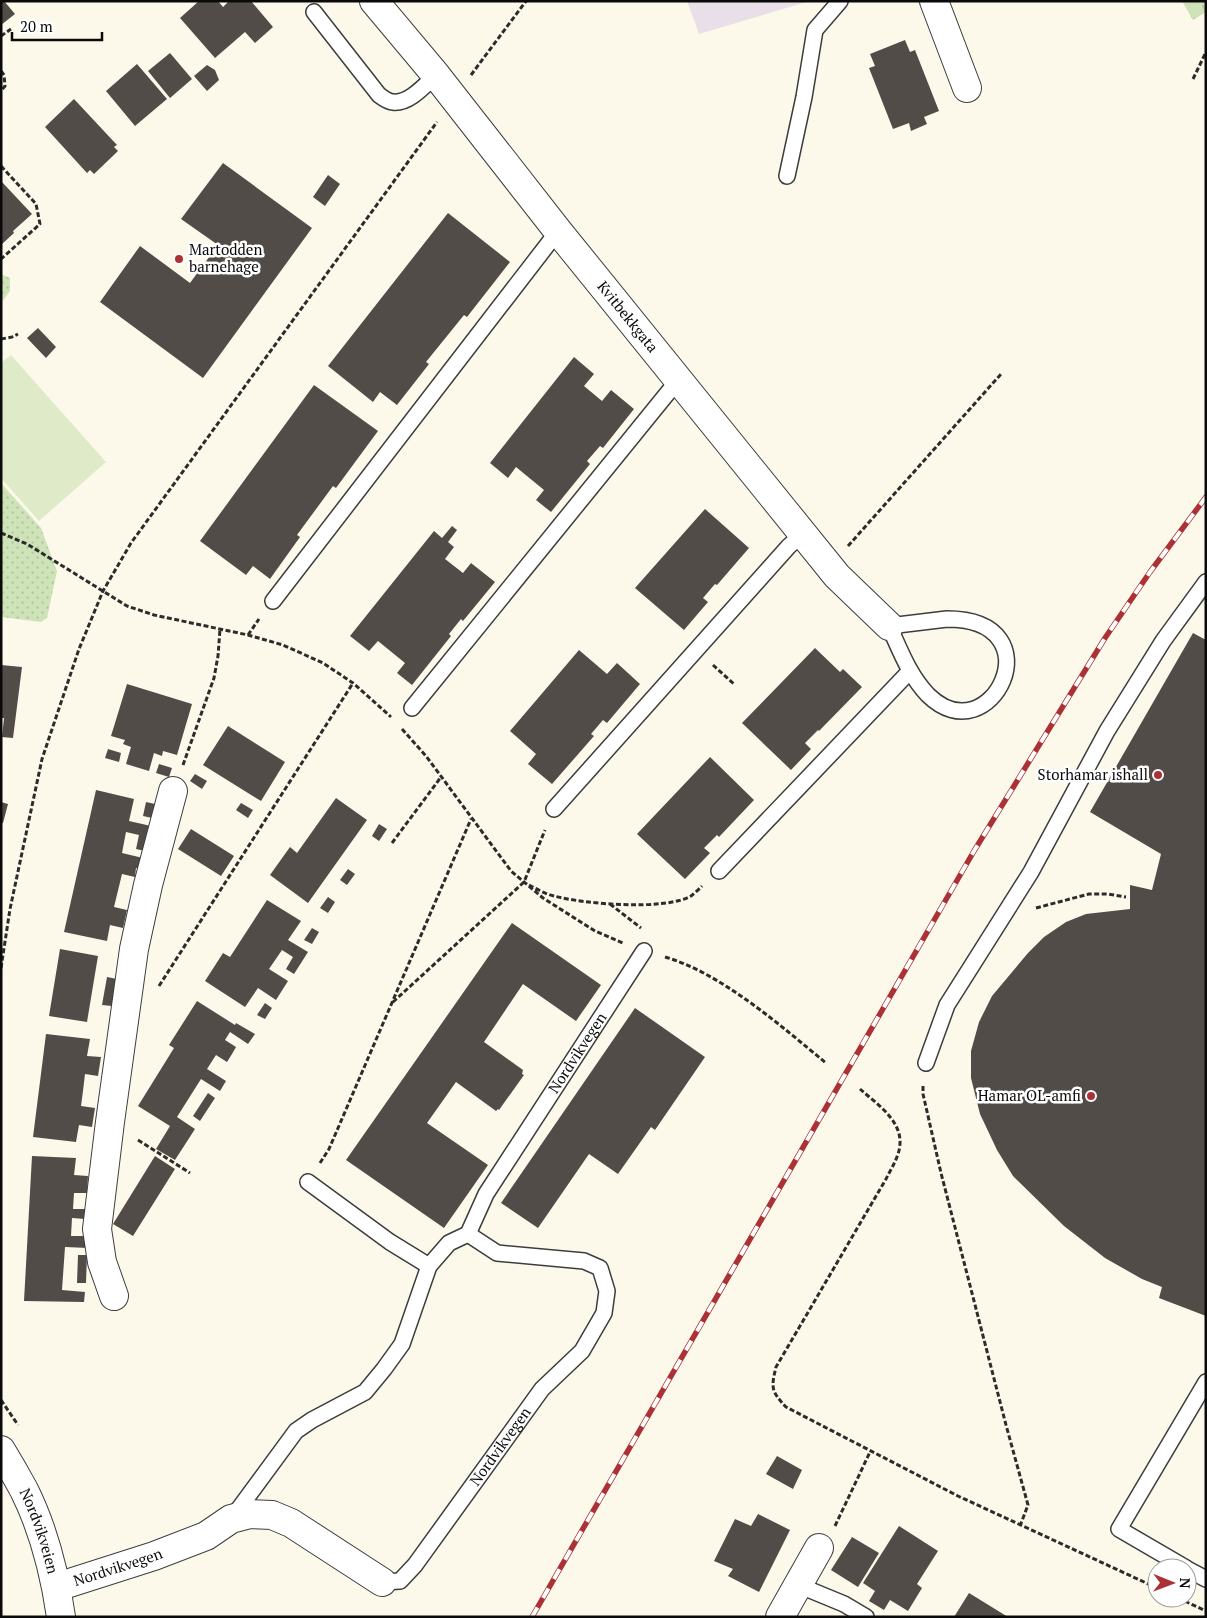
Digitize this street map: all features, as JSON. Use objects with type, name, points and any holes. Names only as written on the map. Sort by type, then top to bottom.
[{"type":"street","name":"Kvitbekkgata","points":[[374,1],[436,75],[558,232],[837,576],[889,626]]},
{"type":"street","points":[[934,1],[967,88]]},
{"type":"street","points":[[114,1296],[102,1262],[98,1229],[110,1122],[134,949],[148,885],[173,791]]},
{"type":"street","name":"Nordvikveien","points":[[1,1450],[25,1492],[46,1546],[57,1588],[61,1617]]},
{"type":"street","name":"Nordvikvegen","points":[[57,1588],[145,1559],[206,1536],[231,1519],[250,1514],[272,1515],[291,1523],[382,1582]]},
{"type":"street","points":[[780,1617],[818,1548]]},
{"type":"lane","points":[[787,176],[804,97],[815,30],[840,1]]},
{"type":"lane","points":[[314,12],[379,95],[391,102],[403,102],[436,75]]},
{"type":"lane","points":[[273,601],[558,232]]},
{"type":"lane","points":[[412,708],[679,379]]},
{"type":"lane","points":[[554,808],[790,546],[803,534]]},
{"type":"lane","points":[[926,1063],[947,1005],[1030,872],[1107,731],[1163,641],[1206,582]]},
{"type":"lane","points":[[947,619],[979,622],[997,636],[1006,653],[1007,663],[1000,688],[990,700],[975,708],[959,710],[943,706],[927,694],[909,672],[889,626],[947,619]]},
{"type":"lane","points":[[719,871],[909,672]]},
{"type":"lane","name":"Nordvikvegen","points":[[231,1519],[296,1431],[312,1420],[365,1392],[384,1370],[402,1344],[429,1266],[448,1243],[468,1234],[486,1194],[644,951]]},
{"type":"lane","points":[[308,1182],[390,1242],[429,1266]]},
{"type":"lane","name":"Nordvikvegen","points":[[382,1582],[400,1581],[415,1565],[542,1389],[582,1351],[604,1313],[607,1291],[600,1268],[584,1261],[497,1253],[468,1234]]},
{"type":"lane","points":[[1168,1558],[1119,1530],[1206,1382]]},
{"type":"lane","points":[[798,1585],[844,1604],[866,1617]]},
{"type":"path","points":[[1,968],[10,909],[42,759],[79,649],[103,591],[149,519],[526,1]]},
{"type":"path","points":[[1,36],[11,28]]},
{"type":"path","points":[[1193,79],[1206,52]]},
{"type":"path","points":[[1,71],[4,75],[5,86],[1,91]]},
{"type":"path","points":[[1,166],[36,204],[40,224],[1,259]]},
{"type":"path","points":[[1,339],[18,334]]},
{"type":"path","points":[[830,566],[1001,374]]},
{"type":"path","points":[[1,533],[27,544],[127,606],[154,615],[283,645],[322,663],[353,684],[395,721]]},
{"type":"path","points":[[173,791],[214,678],[220,629]]},
{"type":"path","points":[[697,650],[735,685]]},
{"type":"path","points":[[158,989],[353,684]]},
{"type":"path","points":[[398,725],[426,756],[511,871],[543,898],[595,931],[631,947],[678,960],[716,980],[774,1020],[826,1063]]},
{"type":"path","points":[[392,843],[441,777]]},
{"type":"path","points":[[391,1004],[524,882],[554,808]]},
{"type":"path","points":[[308,1182],[329,1149],[471,818]]},
{"type":"path","points":[[524,882],[552,896],[623,905],[676,902],[691,896],[719,871]]},
{"type":"path","points":[[1003,916],[1089,894],[1108,894],[1126,897]]},
{"type":"path","points":[[926,1063],[923,1094],[937,1155],[1028,1505],[1020,1526]]},
{"type":"path","points":[[860,1089],[892,1118],[900,1141],[898,1154],[886,1179],[776,1367],[772,1385],[776,1397],[786,1407],[870,1452],[1020,1526],[1147,1583]]},
{"type":"path","points":[[110,1122],[190,1173]]},
{"type":"path","points":[[818,1548],[829,1539],[870,1452]]},
{"type":"shaded area","points":[[687,1],[810,1],[699,34]]},
{"type":"green space","points":[[1182,1],[1206,1],[1206,12],[1193,20]]},
{"type":"green space","points":[[1,276],[10,278],[10,291],[1,303]]},
{"type":"green space","points":[[11,355],[106,462],[39,521],[1,478],[1,363]]},
{"type":"green space","points":[[1,483],[41,528],[57,571],[47,618],[41,622],[1,617]]},
{"type":"building","points":[[1,1],[4,1],[15,14],[1,25]]},
{"type":"building","points":[[199,1],[218,1],[223,7],[229,1],[251,1],[273,27],[255,43],[245,32],[215,58],[180,18]]},
{"type":"building","points":[[905,40],[910,52],[915,50],[939,111],[924,117],[927,124],[911,131],[909,123],[893,129],[869,68],[875,66],[870,54]]},
{"type":"building","points":[[170,53],[192,79],[170,98],[148,71]]},
{"type":"building","points":[[137,64],[167,99],[135,126],[106,91]]},
{"type":"building","points":[[207,65],[215,70],[219,80],[207,91],[194,76]]},
{"type":"building","points":[[74,99],[117,145],[114,147],[118,151],[94,174],[90,170],[87,173],[45,127]]},
{"type":"building","points":[[223,163],[312,228],[203,378],[100,302],[140,246],[190,283],[218,245],[181,219]]},
{"type":"building","points":[[328,175],[340,184],[325,206],[313,197]]},
{"type":"building","points":[[1,181],[32,214],[1,245]]},
{"type":"building","points":[[448,213],[510,262],[467,317],[464,315],[426,362],[429,364],[397,405],[380,392],[373,402],[328,366]]},
{"type":"building","points":[[38,328],[56,347],[46,358],[27,338]]},
{"type":"building","points":[[574,357],[594,374],[584,386],[602,401],[611,390],[634,409],[603,448],[600,446],[587,461],[590,464],[551,512],[536,500],[544,490],[516,467],[508,478],[490,463]]},
{"type":"building","points":[[314,385],[378,431],[336,488],[333,486],[297,535],[300,537],[270,579],[253,566],[246,575],[200,541]]},
{"type":"building","points":[[705,509],[749,548],[717,585],[715,584],[703,598],[708,602],[684,630],[635,588]]},
{"type":"building","points":[[452,526],[457,530],[448,542],[454,547],[445,559],[463,573],[471,563],[495,582],[463,621],[461,619],[449,634],[451,636],[412,685],[397,673],[405,663],[378,641],[369,651],[350,636],[434,531],[442,538]]},
{"type":"building","name":"Hamar OL-amfi","points":[[1193,633],[1206,640],[1206,1316],[1159,1298],[1162,1287],[1142,1279],[1105,1258],[1064,1226],[1013,1176],[997,1150],[980,1114],[971,1078],[971,1051],[979,1022],[992,996],[1028,953],[1044,937],[1066,922],[1086,914],[1130,909],[1130,885],[1152,890],[1161,854],[1090,812]]},
{"type":"building","points":[[815,648],[840,672],[843,669],[862,687],[805,743],[811,749],[791,770],[742,723]]},
{"type":"building","points":[[579,650],[607,674],[617,663],[640,684],[607,723],[603,720],[591,734],[594,736],[552,784],[528,764],[536,754],[510,731]]},
{"type":"building","points":[[1,665],[22,667],[13,738],[2,737],[4,718],[1,718]]},
{"type":"building","points":[[127,684],[192,704],[177,755],[163,751],[162,756],[154,753],[149,771],[126,764],[131,747],[123,744],[125,740],[111,736]]},
{"type":"building","points":[[228,726],[285,762],[261,801],[203,765]]},
{"type":"building","points":[[108,749],[121,753],[119,762],[105,758]]},
{"type":"building","points":[[710,757],[754,800],[719,837],[717,835],[704,848],[710,853],[685,879],[637,834]]},
{"type":"building","points":[[159,764],[172,768],[169,777],[156,773]]},
{"type":"building","points":[[195,774],[207,781],[202,789],[190,781]]},
{"type":"building","points":[[96,790],[134,799],[129,821],[151,826],[145,851],[136,849],[139,835],[126,832],[122,853],[143,858],[141,870],[136,868],[135,877],[122,874],[114,907],[127,910],[123,928],[110,925],[107,941],[64,932]]},
{"type":"building","points":[[336,798],[367,820],[308,903],[270,875],[290,847],[297,853]]},
{"type":"building","points":[[1,802],[8,804],[3,823],[1,823]]},
{"type":"building","points":[[146,802],[155,804],[152,818],[143,816]]},
{"type":"building","points":[[241,803],[253,810],[248,818],[236,810]]},
{"type":"building","points":[[379,824],[387,829],[379,841],[372,836]]},
{"type":"building","points":[[191,829],[234,856],[221,876],[178,849]]},
{"type":"building","points":[[348,869],[355,874],[347,885],[340,880]]},
{"type":"building","points":[[328,897],[335,902],[328,913],[320,908]]},
{"type":"building","points":[[267,900],[301,921],[288,940],[308,952],[294,974],[286,969],[293,957],[282,950],[269,969],[288,981],[276,1000],[258,988],[245,1007],[205,981],[223,953],[230,957]]},
{"type":"building","points":[[512,923],[601,985],[576,1021],[523,984],[484,1042],[523,1070],[522,1074],[524,1075],[499,1110],[496,1111],[456,1082],[427,1123],[488,1165],[444,1228],[346,1160]]},
{"type":"building","points":[[312,928],[319,932],[312,944],[304,940]]},
{"type":"building","points":[[60,949],[98,956],[87,1022],[49,1016]]},
{"type":"building","points":[[107,977],[117,979],[112,1006],[102,1005]]},
{"type":"building","points":[[197,1001],[235,1025],[236,1023],[255,1034],[248,1044],[230,1032],[225,1040],[236,1047],[232,1054],[227,1062],[216,1055],[207,1069],[226,1081],[220,1091],[201,1079],[177,1117],[195,1129],[175,1160],[156,1149],[170,1126],[138,1106],[174,1048],[169,1045]]},
{"type":"building","points":[[265,1003],[272,1008],[265,1019],[257,1015]]},
{"type":"building","points":[[635,1008],[705,1057],[655,1130],[651,1127],[618,1174],[589,1154],[538,1228],[501,1203]]},
{"type":"building","points":[[46,1034],[90,1039],[87,1056],[101,1057],[98,1076],[85,1074],[81,1106],[95,1108],[92,1127],[79,1125],[76,1142],[33,1137]]},
{"type":"building","points":[[208,1093],[215,1098],[200,1121],[193,1116]]},
{"type":"building","points":[[32,1156],[76,1158],[74,1175],[88,1176],[87,1193],[74,1193],[73,1209],[86,1209],[85,1219],[72,1218],[71,1236],[88,1236],[88,1248],[65,1247],[62,1290],[85,1292],[84,1302],[24,1301]]},
{"type":"building","points":[[155,1156],[175,1169],[133,1236],[113,1224]]},
{"type":"building","points":[[78,1255],[87,1255],[86,1283],[77,1283]]},
{"type":"building","points":[[777,1456],[802,1470],[793,1489],[766,1474]]},
{"type":"building","points":[[758,1514],[790,1530],[759,1592],[728,1576],[733,1569],[714,1561],[735,1519],[751,1526]]},
{"type":"building","points":[[899,1526],[938,1551],[917,1584],[922,1588],[908,1611],[890,1600],[884,1610],[869,1601],[875,1591],[863,1583]]},
{"type":"building","points":[[852,1537],[879,1553],[858,1587],[831,1570]]},
{"type":"building","points":[[969,1593],[1008,1617],[954,1617]]},
{"type":"railway","points":[[532,1617],[974,851],[1105,638],[1150,572],[1206,497]]},
{"type":"place","name":"Martodden barnehage","points":[[179,259]]},
{"type":"place","name":"Storhamar ishall","points":[[1158,775]]},
{"type":"place","name":"Hamar OL-amfi","points":[[1091,1096]]}]
